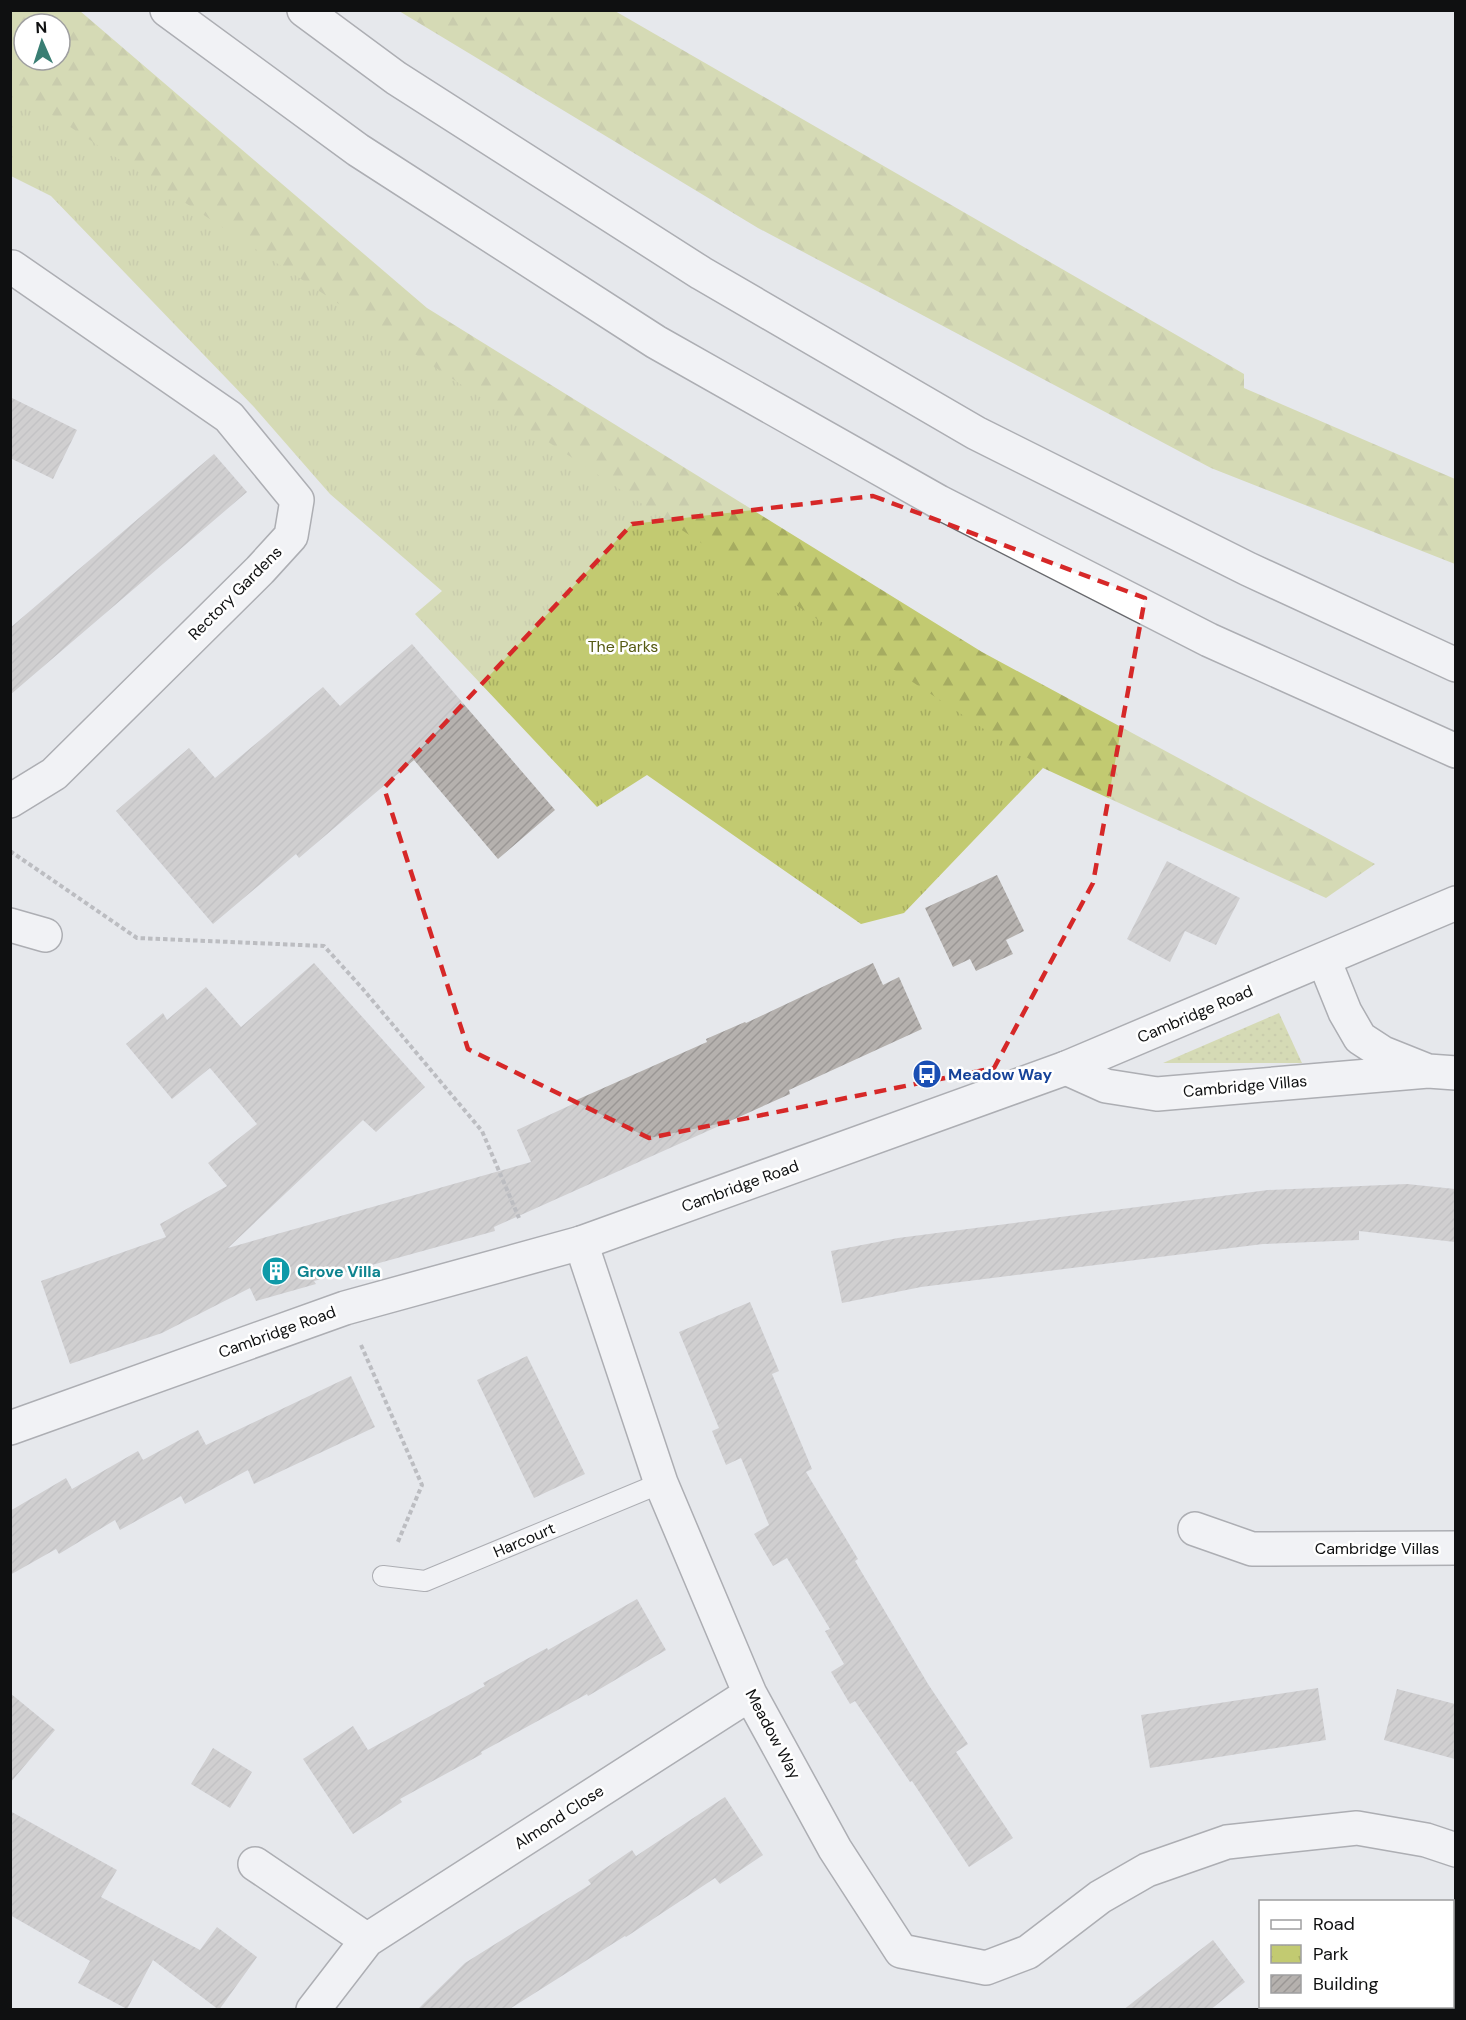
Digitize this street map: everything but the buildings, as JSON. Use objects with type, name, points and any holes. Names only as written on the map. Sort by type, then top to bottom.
[{"type":"main road","points":[[167,10],[358,150],[656,342],[949,507],[1209,640],[1455,751]]},
{"type":"main road","points":[[304,10],[396,78],[700,273],[976,433],[1248,569],[1455,665]]},
{"type":"main road","name":"Rectory Gardens","points":[[10,801],[54,774],[260,570],[291,536],[297,500],[229,417],[11,267]]},
{"type":"main road","name":"Cambridge Road","points":[[10,1428],[345,1308],[581,1243],[1066,1068],[1455,903]]},
{"type":"main road","points":[[10,925],[45,935]]},
{"type":"main road","name":"Cambridge Villas","points":[[1324,960],[1345,1012],[1360,1038],[1383,1053],[1442,1072]]},
{"type":"main road","name":"Cambridge Villas","points":[[1066,1068],[1106,1086],[1158,1094],[1442,1072]]},
{"type":"main road","name":"Meadow Way","points":[[581,1243],[661,1483],[750,1694],[835,1849],[901,1951],[986,1968],[1028,1952],[1100,1897],[1147,1870],[1227,1842],[1357,1828],[1426,1840],[1455,1850]]},
{"type":"main road","name":"Cambridge Villas","points":[[1195,1529],[1252,1549],[1455,1548]]},
{"type":"main road","name":"Almond Close","points":[[313,2010],[367,1940],[750,1694]]},
{"type":"main road","points":[[255,1864],[367,1940]]},
{"type":"lane","name":"Harcourt","points":[[383,1576],[425,1581],[661,1483]]},
{"type":"path","points":[[10,851],[137,938],[324,946],[482,1131],[534,1255]]},
{"type":"path","points":[[345,1308],[422,1485],[383,1576]]},
{"type":"highlighted area","points":[[873,496],[1145,598],[1093,883],[994,1068],[649,1138],[468,1049],[384,788],[632,524]]},
{"type":"green space","points":[[11,11],[80,11],[427,308],[982,652],[1375,864],[1326,898],[1043,768],[753,690],[11,156]]},
{"type":"green space","points":[[399,11],[615,11],[1244,374],[1244,388],[1455,479],[1455,564],[1211,468],[758,228]]},
{"type":"green space","name":"The Parks","points":[[10,88],[1043,768],[904,913],[861,924],[647,775],[597,807],[415,614],[442,591],[330,494],[254,407],[51,196],[11,176]]},
{"type":"green space","points":[[1279,1013],[1302,1063],[1163,1063]]},
{"type":"place","name":"Meadow Way","points":[[927,1074]]},
{"type":"place","name":"Grove Villa","points":[[276,1271]]}]
